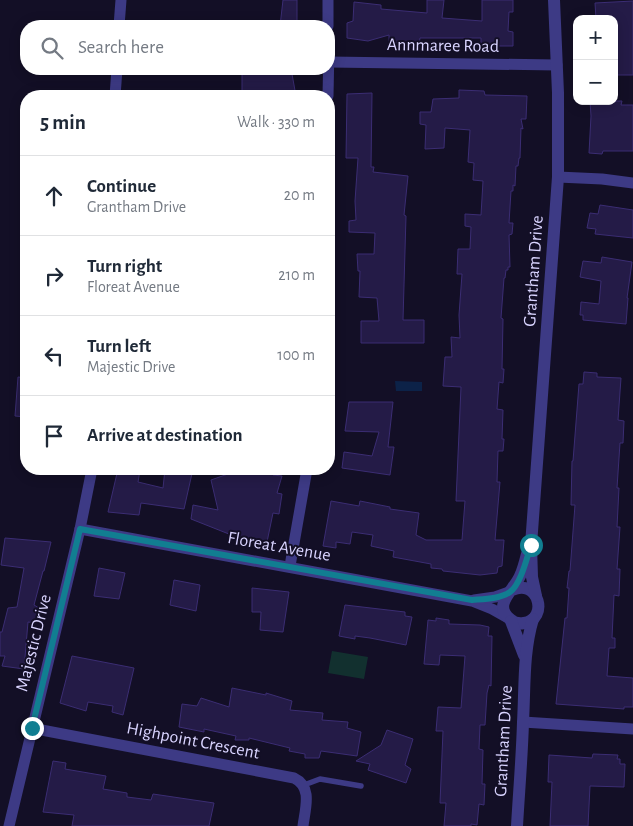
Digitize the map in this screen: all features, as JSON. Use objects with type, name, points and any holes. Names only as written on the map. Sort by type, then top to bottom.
[{"type":"street","points":[[120,20],[121,0]]},
{"type":"street","points":[[328,0],[328,20]]},
{"type":"street","name":"Grantham Drive","points":[[517,826],[525,658],[533,618],[539,609],[532,577],[531,545],[558,177],[557,65],[554,0]]},
{"type":"street","name":"Annmaree Road","points":[[335,62],[557,65]]},
{"type":"street","points":[[115,90],[117,75]]},
{"type":"street","points":[[328,90],[329,75]]},
{"type":"street","points":[[558,177],[602,179],[633,183]]},
{"type":"street","name":"Majestic Drive","points":[[9,826],[80,529],[91,475]]},
{"type":"street","points":[[290,566],[306,475]]},
{"type":"street","name":"Floreat Avenue","points":[[80,529],[472,600],[510,619]]},
{"type":"street","name":"Grantham Drive","points":[[525,658],[510,619],[503,607],[504,601],[520,576],[531,545]]},
{"type":"street","points":[[510,591],[524,588],[530,590],[536,596]]},
{"type":"street","name":"Floreat Avenue","points":[[472,600],[494,597],[510,591]]},
{"type":"street","points":[[510,619],[522,623],[533,618]]},
{"type":"street","points":[[523,722],[633,729]]},
{"type":"street","name":"Highpoint Crescent","points":[[32,728],[294,778],[304,784]]},
{"type":"street","points":[[303,826],[307,795],[304,784]]},
{"type":"lane","points":[[304,784],[320,779],[361,786]]},
{"type":"green space","points":[[332,651],[368,657],[364,679],[328,673]]},
{"type":"water","points":[[395,381],[422,382],[422,391],[396,391]]},
{"type":"building","points":[[283,0],[297,0],[297,20],[281,20]]},
{"type":"building","points":[[427,0],[444,0],[442,18],[482,21],[482,0],[513,0],[513,12],[509,12],[508,31],[513,32],[513,46],[481,46],[481,38],[420,38],[419,45],[389,42],[389,35],[368,41],[347,38],[347,23],[353,21],[354,2],[381,5],[381,9],[427,13]]},
{"type":"building","points":[[633,1],[633,75],[618,75],[618,15],[596,15],[595,3]]},
{"type":"building","points":[[242,75],[292,75],[295,90],[242,90]]},
{"type":"building","points":[[459,90],[484,91],[485,95],[527,96],[526,119],[521,119],[523,129],[521,128],[520,158],[518,166],[516,166],[515,186],[513,185],[513,191],[511,191],[509,223],[513,223],[512,234],[509,235],[510,267],[506,270],[504,278],[501,318],[503,319],[502,369],[504,369],[503,383],[499,382],[497,409],[503,410],[502,439],[504,439],[503,451],[498,451],[497,482],[500,482],[495,540],[504,540],[502,566],[498,567],[497,573],[480,575],[443,571],[442,569],[431,568],[431,564],[393,557],[394,551],[371,546],[373,535],[352,532],[350,544],[336,542],[336,548],[323,546],[331,501],[359,506],[360,501],[390,507],[390,509],[419,513],[416,535],[426,540],[462,540],[465,501],[456,501],[461,387],[443,386],[445,357],[452,357],[451,337],[460,338],[459,315],[462,274],[457,274],[458,249],[470,249],[471,227],[465,226],[465,214],[481,215],[483,181],[473,180],[474,163],[468,162],[470,130],[445,128],[444,148],[425,149],[426,125],[420,124],[420,112],[431,112],[433,99],[459,98]]},
{"type":"building","points":[[372,93],[371,167],[374,167],[373,172],[408,176],[404,215],[406,216],[403,320],[424,320],[424,343],[361,343],[361,321],[379,321],[377,298],[359,297],[360,271],[358,271],[357,254],[374,254],[375,233],[349,232],[349,221],[356,220],[355,201],[358,158],[346,158],[347,94]]},
{"type":"building","points":[[618,101],[622,101],[621,105],[633,105],[633,151],[603,151],[602,154],[589,153],[590,105],[618,105]]},
{"type":"building","points":[[600,205],[633,210],[633,238],[595,234],[596,229],[587,228],[590,213],[598,214]]},
{"type":"building","points":[[602,257],[632,262],[627,298],[626,324],[583,320],[583,315],[580,315],[581,302],[599,304],[601,281],[580,277],[583,261],[601,263]]},
{"type":"building","points":[[584,372],[597,373],[597,377],[621,378],[618,420],[624,421],[623,443],[620,443],[617,488],[619,488],[617,527],[620,527],[617,569],[620,569],[619,596],[614,595],[612,638],[615,638],[615,648],[609,648],[607,676],[633,678],[633,707],[624,707],[624,709],[556,704],[565,618],[567,618],[569,588],[567,588],[575,505],[571,505],[572,461],[579,384],[583,384]]},
{"type":"building","points":[[18,377],[20,377],[20,416],[15,416]]},
{"type":"building","points":[[349,402],[393,402],[388,447],[394,447],[390,475],[342,468],[344,452],[372,456],[379,432],[345,431]]},
{"type":"building","points":[[117,475],[139,475],[138,482],[163,488],[164,475],[192,475],[184,509],[141,503],[139,515],[108,512]]},
{"type":"building","points":[[225,475],[282,476],[277,493],[282,494],[279,514],[273,513],[267,542],[239,538],[191,519],[193,505],[218,510],[211,480]]},
{"type":"building","points":[[5,538],[51,542],[34,605],[39,608],[36,623],[28,622],[24,669],[2,666],[5,656],[0,656],[0,632],[2,632],[8,608],[17,607],[24,568],[1,565]]},
{"type":"building","points":[[99,568],[125,573],[119,599],[94,596]]},
{"type":"building","points":[[174,580],[200,585],[196,611],[170,605]]},
{"type":"building","points":[[252,588],[289,592],[283,632],[260,630],[261,612],[252,612]]},
{"type":"building","points":[[345,605],[405,612],[405,616],[412,617],[406,645],[370,638],[355,636],[355,639],[339,636]]},
{"type":"building","points":[[436,618],[449,620],[449,624],[489,627],[488,636],[492,636],[491,686],[489,685],[487,693],[485,725],[480,725],[479,749],[483,750],[482,784],[485,784],[484,805],[479,804],[477,825],[444,826],[446,803],[440,803],[443,731],[436,731],[438,707],[461,708],[465,656],[440,655],[439,665],[424,664],[428,620],[436,621]]},
{"type":"building","points":[[72,656],[134,668],[123,715],[112,712],[113,706],[88,702],[86,711],[60,703]]},
{"type":"building","points":[[232,688],[266,695],[266,693],[292,701],[290,710],[323,713],[322,720],[348,722],[347,728],[361,732],[357,756],[321,751],[319,758],[305,758],[305,754],[289,751],[290,748],[249,738],[249,740],[235,740],[236,736],[204,729],[204,732],[179,727],[182,704],[197,706],[201,698],[229,707]]},
{"type":"building","points":[[387,730],[413,739],[405,765],[411,769],[406,783],[368,770],[370,764],[356,761],[381,745]]},
{"type":"building","points":[[593,754],[618,755],[617,759],[620,759],[620,764],[625,764],[624,787],[590,786],[588,826],[550,826],[552,782],[548,782],[549,755],[592,758]]},
{"type":"building","points":[[53,761],[66,763],[65,769],[106,776],[103,789],[127,793],[127,797],[151,800],[153,794],[214,803],[209,826],[72,826],[74,815],[43,812]]},
{"type":"route","points":[[32,728],[80,529],[472,600],[496,597],[512,590],[520,576],[531,545]]}]
